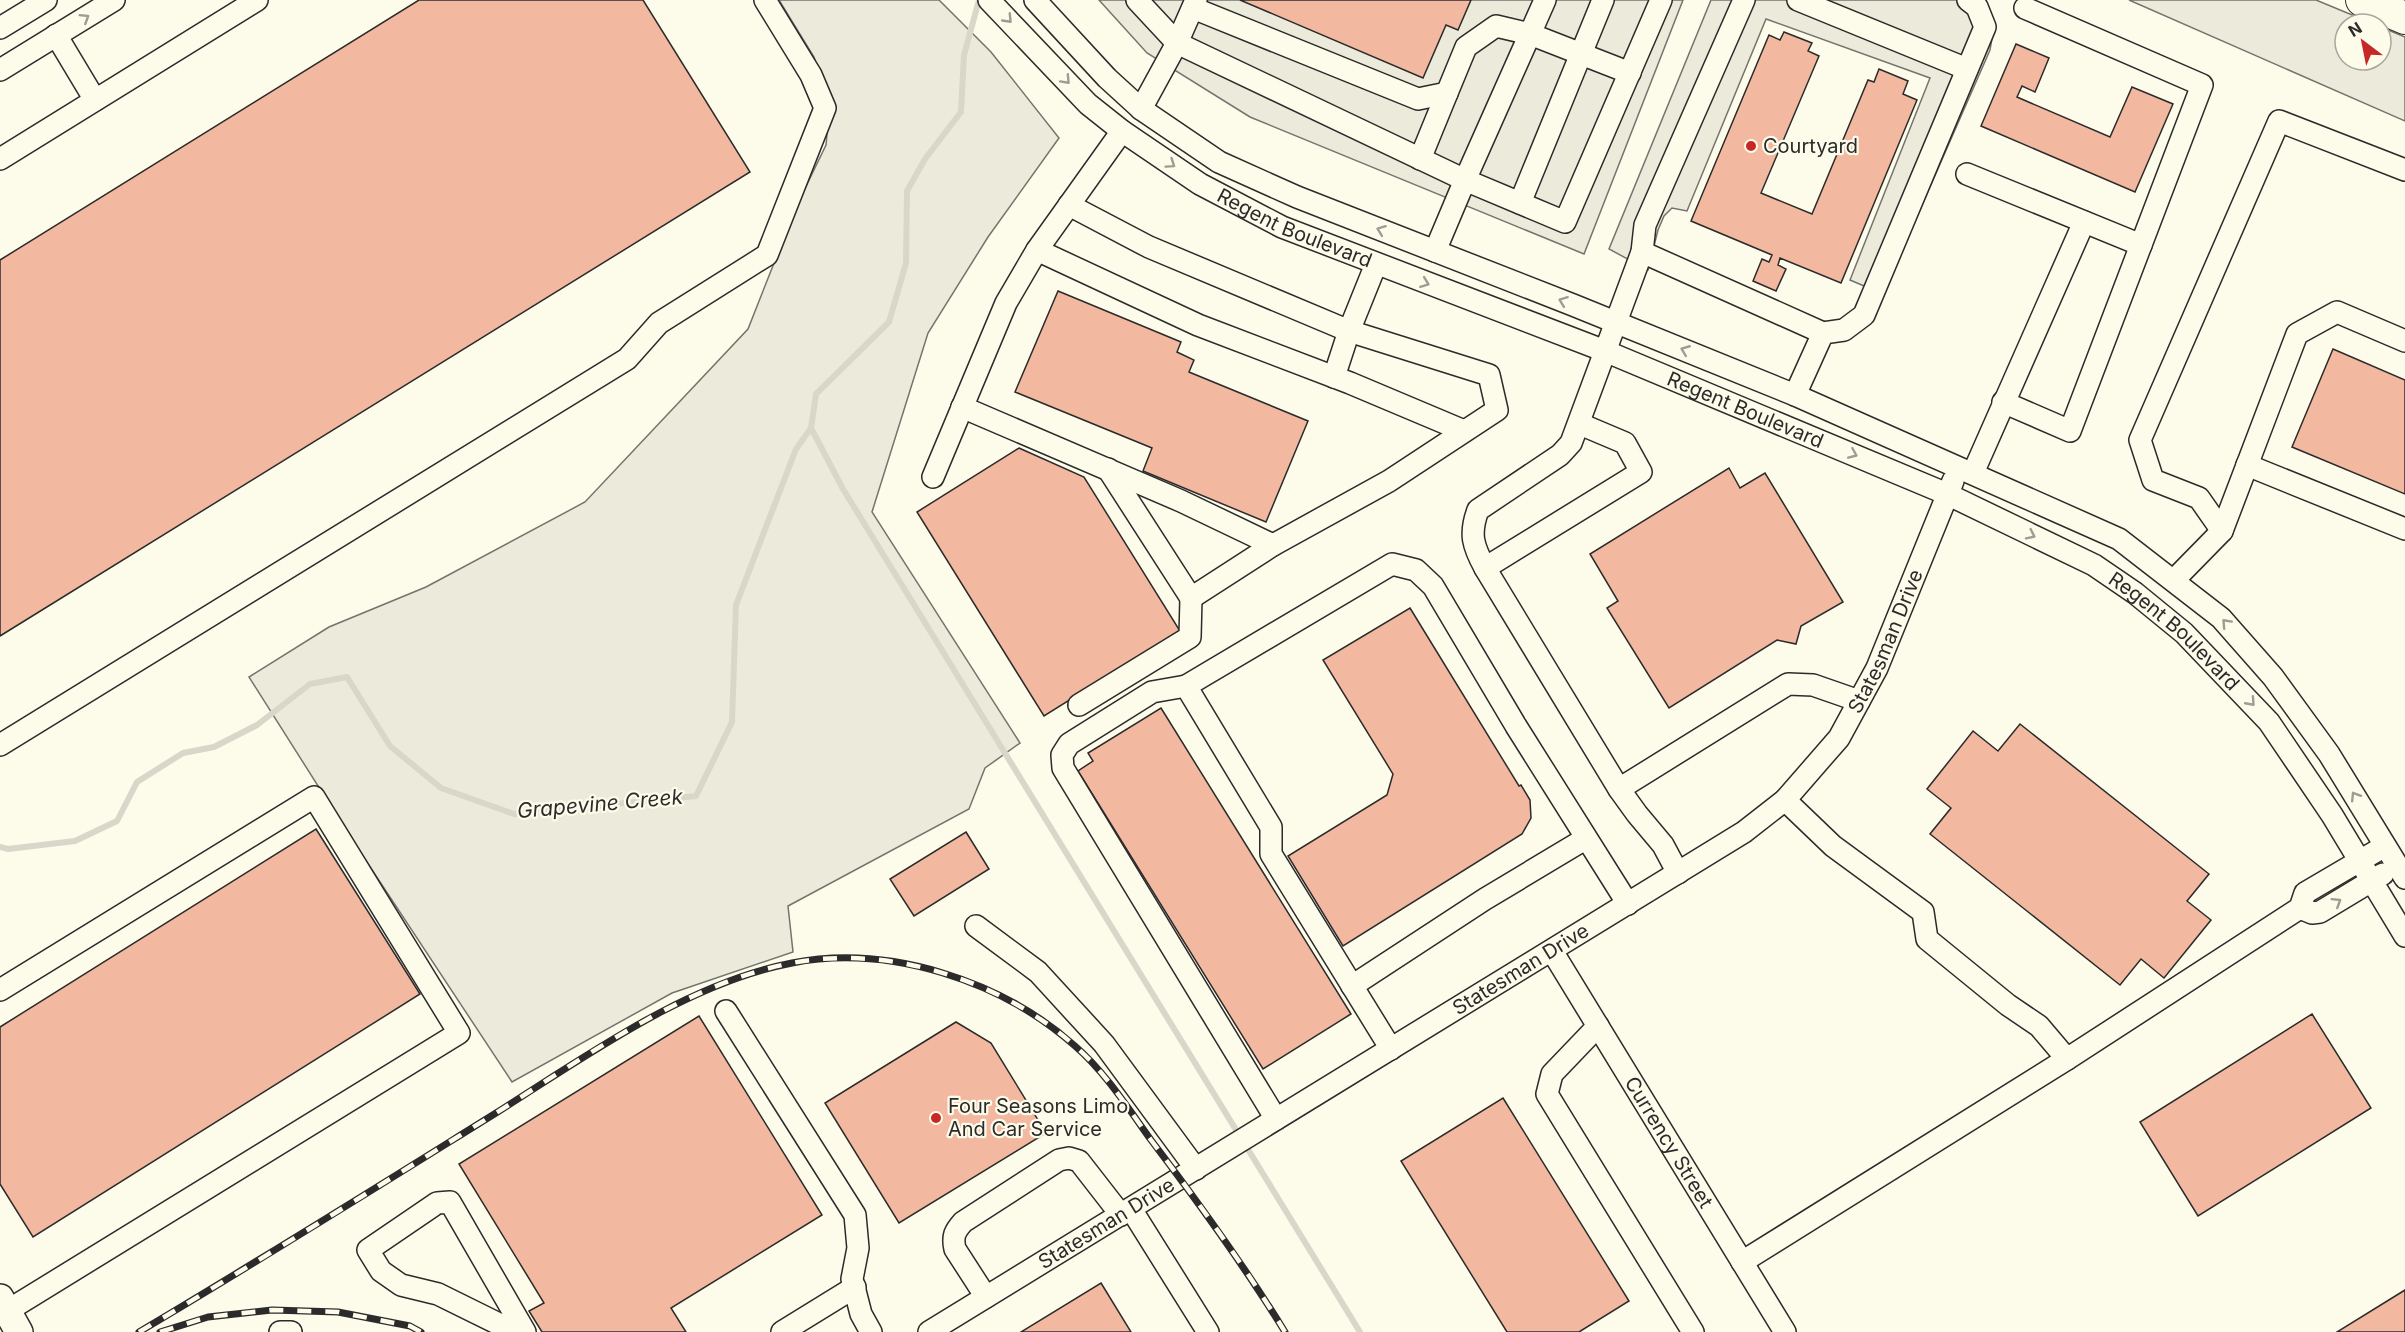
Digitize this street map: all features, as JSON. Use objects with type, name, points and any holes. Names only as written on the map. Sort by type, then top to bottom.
[{"type":"highway","points":[[2362,0],[2405,18]]},
{"type":"street","points":[[0,70],[114,0]]},
{"type":"street","points":[[0,159],[256,0]]},
{"type":"street","points":[[0,745],[627,358],[660,323],[767,255],[825,108],[811,75],[765,0]]},
{"type":"street","name":"Regent Boulevard","points":[[989,0],[1088,104],[1122,131],[1200,184],[1282,227],[1605,351],[1947,494],[2094,565],[2135,593],[2184,633],[2269,722],[2332,816],[2405,936]]},
{"type":"street","name":"Regent Boulevard","points":[[1035,0],[1107,78],[1141,109],[1220,162],[1297,197],[1795,395],[2119,539],[2221,618],[2273,677],[2329,754],[2398,860]]},
{"type":"street","points":[[1137,0],[1177,43],[1465,180],[1565,222],[1661,0]]},
{"type":"street","points":[[1435,251],[1545,0]]},
{"type":"street","points":[[1520,203],[1603,0]]},
{"type":"street","points":[[1678,873],[1664,845],[1619,789],[1485,568],[1472,538],[1472,524],[1478,510],[1560,455],[1571,443],[1580,424],[1642,252],[1645,225],[1744,0]]},
{"type":"street","points":[[1798,0],[1967,69]]},
{"type":"street","points":[[1642,252],[1823,333],[1844,330],[1864,315],[1985,27],[1977,7],[1968,0]]},
{"type":"street","points":[[0,28],[39,2]]},
{"type":"street","points":[[1141,109],[1177,43],[1195,4],[1418,99],[1447,93]]},
{"type":"street","points":[[2003,402],[2070,431],[2202,85],[2025,8]]},
{"type":"street","points":[[1420,159],[1466,48],[1496,26],[1530,34],[1630,73]]},
{"type":"street","points":[[56,35],[95,100]]},
{"type":"street","points":[[2222,531],[2199,498],[2153,480],[2140,440],[2279,121],[2405,170]]},
{"type":"street","points":[[933,477],[1006,303],[1037,250],[1122,131]]},
{"type":"street","points":[[1967,174],[2141,245]]},
{"type":"street","points":[[1069,205],[1149,247],[1349,331],[1489,375],[1497,410],[1389,481],[1272,545],[1191,598]]},
{"type":"street","name":"Statesman Drive","points":[[929,1332],[1744,832],[1785,800],[1839,738],[1877,668],[1947,494],[1967,470],[2003,402],[2084,222]]},
{"type":"street","points":[[1037,250],[1198,325],[1334,377],[1464,431]]},
{"type":"street","points":[[1334,377],[1349,331],[1376,264]]},
{"type":"street","points":[[2174,580],[2222,531],[2297,333],[2337,312],[2405,341]]},
{"type":"street","points":[[1795,395],[1823,333]]},
{"type":"street","points":[[962,407],[1181,501],[1272,545]]},
{"type":"street","points":[[1485,568],[1641,472],[1625,443],[1580,424]]},
{"type":"street","points":[[2247,465],[2405,529]]},
{"type":"street","points":[[1079,705],[1190,637],[1191,598],[1108,470]]},
{"type":"street","points":[[1276,1119],[1063,768],[1062,755],[1069,744],[1152,692],[1186,686],[1392,564],[1416,570],[1433,586],[1585,839],[1628,904]]},
{"type":"street","points":[[1619,789],[1788,684],[1813,685],[1859,701]]},
{"type":"street","points":[[1186,686],[1271,827],[1270,854],[1392,1049]]},
{"type":"street","points":[[0,990],[314,797],[459,1033],[9,1314]]},
{"type":"street","points":[[1785,800],[1833,846],[1923,912],[1928,939],[2008,1005],[2038,1026],[2067,1059]]},
{"type":"street","points":[[1352,986],[1485,899],[1585,839]]},
{"type":"street","points":[[1742,1262],[2067,1059],[2300,908],[2305,893],[2359,860],[2398,860]]},
{"type":"street","points":[[2300,908],[2312,913],[2320,912],[2398,860]]},
{"type":"street","points":[[976,926],[1038,972],[1096,1036],[1201,1166]]},
{"type":"street","name":"Currency Street","points":[[1552,951],[1785,1332]]},
{"type":"street","points":[[726,1011],[855,1215],[858,1248],[852,1279],[861,1314],[871,1332]]},
{"type":"street","points":[[1598,1026],[1552,1074],[1547,1094],[1693,1332]]},
{"type":"street","points":[[986,1297],[955,1248],[953,1239],[955,1231],[963,1222],[1050,1165],[1069,1158],[1079,1161],[1126,1212],[1208,1332]]},
{"type":"street","points":[[515,1332],[438,1294],[401,1285],[381,1271],[368,1250],[437,1203],[450,1202],[525,1332]]},
{"type":"street","points":[[782,1332],[855,1287]]},
{"type":"street","points":[[280,1332],[291,1332]]},
{"type":"shaded area","points":[[779,0],[939,0],[991,52],[1059,138],[988,237],[928,333],[872,512],[1020,743],[985,768],[969,809],[788,906],[793,952],[672,993],[512,1082],[351,838],[249,677],[329,627],[426,587],[585,502],[748,329],[797,205],[826,145],[830,102],[814,57]]},
{"type":"shaded area","points":[[1099,0],[1683,0],[1584,254],[1250,117],[1147,53]]},
{"type":"shaded area","points":[[1711,0],[1976,0],[1994,27],[1990,50],[1883,294],[1850,280],[1930,78],[1766,19],[1687,211],[1672,208],[1664,216],[1648,270],[1609,249]]},
{"type":"shaded area","points":[[2129,0],[2316,0],[2345,12],[2333,12],[2333,72],[2393,72],[2393,32],[2405,37],[2405,121]]},
{"type":"building","points":[[419,0],[643,0],[750,172],[0,636],[0,260]]},
{"type":"building","points":[[1240,0],[1471,0],[1458,30],[1446,25],[1423,78]]},
{"type":"building","name":"Courtyard","points":[[1784,32],[1812,43],[1808,51],[1819,56],[1761,193],[1812,214],[1868,80],[1874,82],[1879,69],[1908,81],[1903,94],[1917,100],[1841,283],[1780,258],[1778,265],[1786,269],[1776,291],[1753,281],[1762,259],[1769,262],[1772,255],[1691,221],[1769,35],[1780,40]]},
{"type":"building","points":[[2016,44],[2049,58],[2035,92],[2022,86],[2017,97],[2110,137],[2132,87],[2173,104],[2135,192],[1981,126]]},
{"type":"building","points":[[1058,291],[1181,342],[1177,352],[1194,360],[1189,372],[1308,421],[1266,522],[1143,471],[1152,448],[1015,392]]},
{"type":"building","points":[[2333,349],[2405,380],[2405,494],[2292,447]]},
{"type":"building","points":[[1019,448],[1084,477],[1180,631],[1044,716],[917,512]]},
{"type":"building","points":[[1729,468],[1740,488],[1765,473],[1843,602],[1801,626],[1796,644],[1777,640],[1669,708],[1607,608],[1618,601],[1590,554]]},
{"type":"building","points":[[1410,608],[1519,786],[1521,785],[1530,800],[1531,818],[1522,834],[1343,946],[1288,856],[1387,795],[1393,774],[1323,660]]},
{"type":"building","points":[[1161,708],[1351,1014],[1263,1069],[1078,771],[1093,761],[1088,753]]},
{"type":"building","points":[[2020,724],[2209,874],[2187,901],[2211,920],[2164,978],[2141,959],[2120,985],[1930,834],[1951,808],[1927,789],[1973,731],[1998,751]]},
{"type":"building","points":[[316,829],[420,994],[33,1237],[0,1184],[0,1027]]},
{"type":"building","points":[[966,832],[989,869],[914,916],[890,879]]},
{"type":"building","points":[[2312,1014],[2371,1108],[2198,1216],[2140,1122]]},
{"type":"building","points":[[699,1016],[822,1215],[671,1308],[686,1332],[542,1332],[529,1311],[544,1303],[459,1164]]},
{"type":"building","name":"Four Seasons Limo And Car Service","points":[[956,1022],[991,1043],[1046,1133],[899,1223],[825,1103]]},
{"type":"building","points":[[1503,1098],[1629,1301],[1579,1332],[1507,1332],[1401,1161]]},
{"type":"building","points":[[1101,1283],[1131,1332],[1021,1332]]},
{"type":"building","points":[[2405,1290],[2405,1332],[2337,1332]]},
{"type":"waterway","name":"Grapevine Creek","points":[[0,847],[8,849],[75,841],[117,821],[137,782],[183,753],[214,747],[257,725],[310,684],[347,677],[390,746],[441,788],[514,814],[696,796],[732,722],[736,605],[796,449],[811,428],[816,394],[889,322],[906,263],[907,191],[925,159],[961,112],[964,55],[979,0]]},
{"type":"waterway","points":[[811,428],[843,489],[1360,1332]]},
{"type":"railway","points":[[139,1332],[318,1224],[638,1024],[714,987],[753,973],[792,963],[829,958],[867,959],[905,964],[943,973],[979,986],[1014,1003],[1046,1023],[1075,1046],[1096,1067],[1125,1103],[1220,1234],[1285,1332]]},
{"type":"railway","points":[[160,1332],[208,1317],[272,1310],[338,1312],[410,1326],[421,1332]]},
{"type":"place","name":"Courtyard","points":[[1751,146]]},
{"type":"place","name":"Four Seasons Limo And Car Service","points":[[936,1118]]}]
